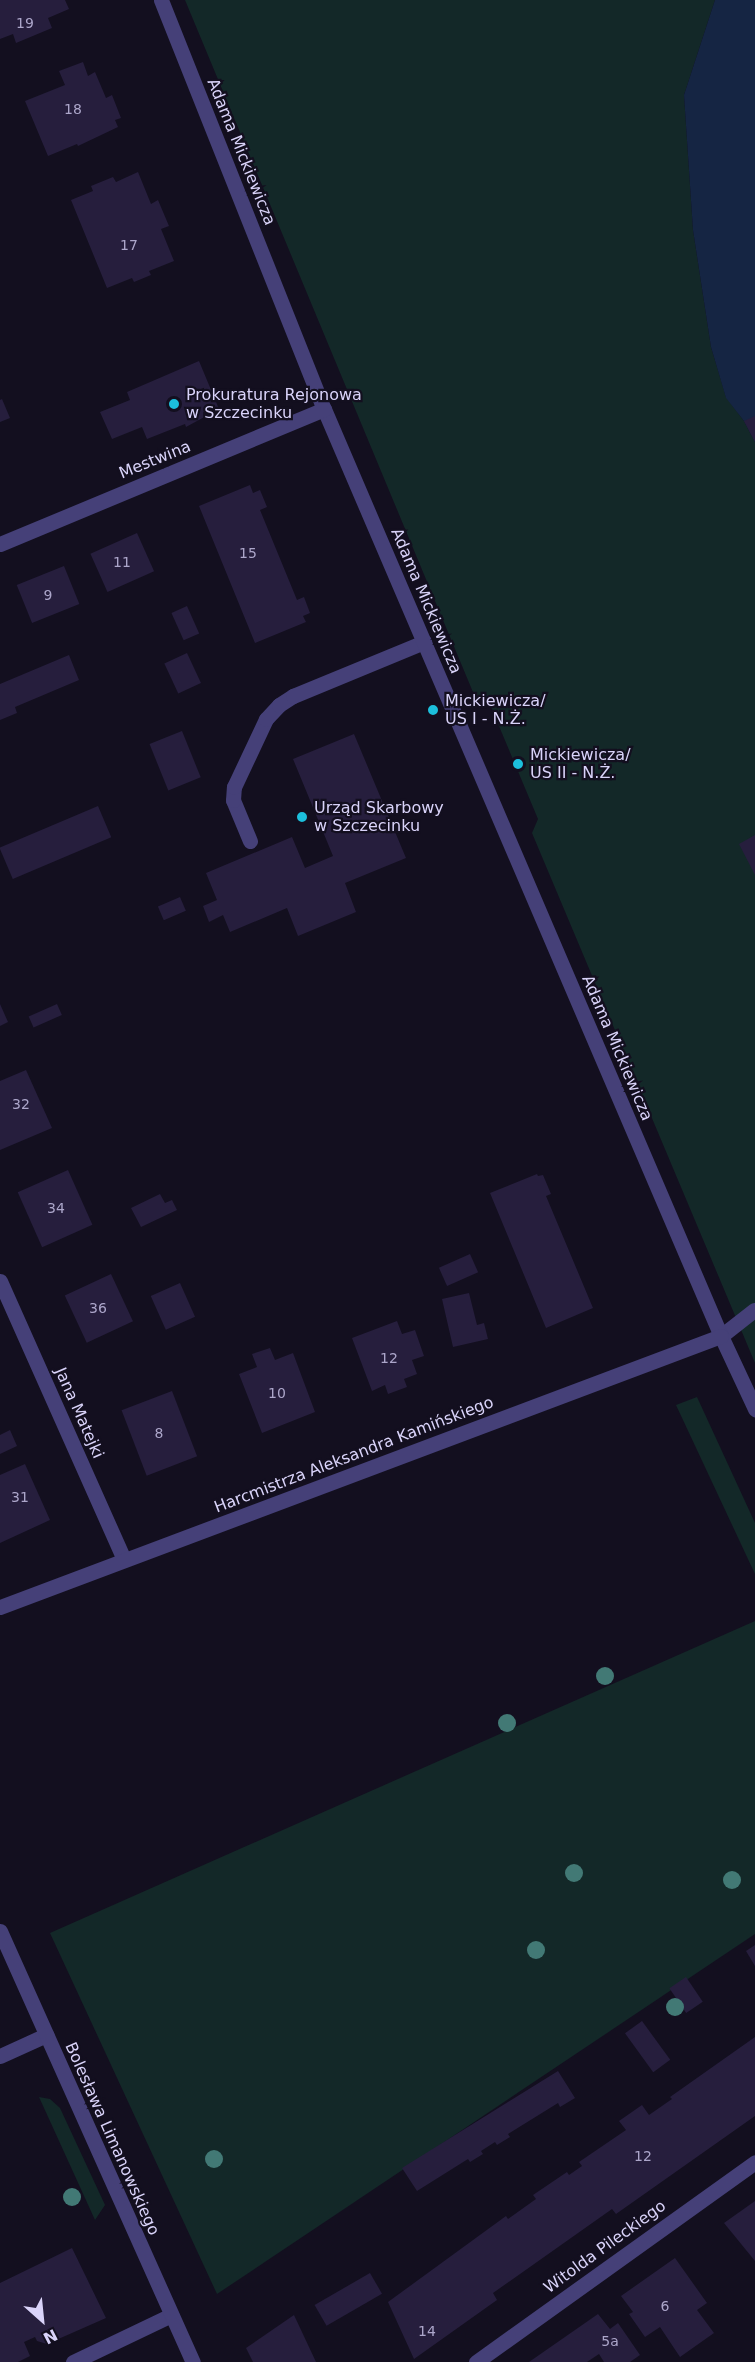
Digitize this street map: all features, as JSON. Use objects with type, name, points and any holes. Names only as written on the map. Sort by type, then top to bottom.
[{"type":"street","name":"Adama Mickiewicza","points":[[161,0],[324,409],[721,1336],[755,1409]]},
{"type":"street","name":"Mestwina","points":[[0,544],[324,409]]},
{"type":"street","points":[[250,841],[233,800],[234,787],[266,719],[279,705],[293,696],[424,642]]},
{"type":"street","name":"Jana Matejki","points":[[0,1281],[124,1560]]},
{"type":"street","name":"Harcmistrza Aleksandra Kamińskiego","points":[[0,1607],[721,1336],[753,1310]]},
{"type":"street","name":"Bolesława Limanowskiego","points":[[0,1931],[193,2362]]},
{"type":"street","points":[[0,2056],[46,2035]]},
{"type":"street","name":"Witolda Pileckiego","points":[[481,2360],[755,2162]]},
{"type":"street","points":[[73,2362],[171,2315]]},
{"type":"green space","points":[[185,0],[715,0],[684,95],[693,230],[711,347],[726,397],[744,421],[755,442],[755,1363],[532,833],[538,819],[488,700],[475,697]]},
{"type":"green space","points":[[697,1397],[755,1523],[755,1574],[676,1405]]},
{"type":"green space","points":[[755,1621],[755,1934],[217,2294],[50,1933]]},
{"type":"green space","points":[[39,2097],[50,2099],[60,2108],[105,2205],[95,2220]]},
{"type":"water","points":[[715,0],[755,0],[755,442],[744,421],[726,398],[711,347],[693,230],[684,95]]},
{"type":"building","points":[[0,0],[65,0],[69,9],[48,18],[52,28],[16,43],[13,34],[0,39]]},
{"type":"building","points":[[83,62],[88,76],[95,72],[106,98],[112,95],[121,118],[115,120],[118,127],[78,146],[77,144],[48,156],[25,101],[65,85],[59,71]]},
{"type":"building","points":[[138,172],[151,204],[158,200],[169,226],[161,229],[174,261],[149,271],[151,275],[134,282],[132,278],[107,288],[71,200],[93,191],[91,186],[113,177],[116,182]]},
{"type":"building","name":"Prokuratura Rejonowa w Szczecinku","points":[[199,361],[219,409],[186,427],[185,424],[147,439],[142,427],[112,439],[100,412],[130,400],[127,392]]},
{"type":"building","points":[[2,399],[10,418],[0,422],[0,400]]},
{"type":"building","points":[[755,416],[755,442],[744,421]]},
{"type":"building","points":[[250,485],[253,493],[260,490],[267,507],[260,510],[297,600],[304,597],[310,613],[303,616],[306,622],[255,643],[199,506]]},
{"type":"building","points":[[137,533],[154,571],[107,592],[90,554]]},
{"type":"building","points":[[64,566],[79,604],[32,623],[17,585]]},
{"type":"building","points":[[187,606],[199,633],[184,640],[171,613]]},
{"type":"building","points":[[187,653],[201,683],[178,693],[164,664]]},
{"type":"building","points":[[69,655],[79,680],[15,707],[17,713],[0,720],[0,684]]},
{"type":"building","points":[[182,731],[201,777],[168,790],[150,744]]},
{"type":"building","points":[[354,734],[406,858],[345,883],[356,912],[298,936],[287,908],[230,932],[223,915],[209,922],[203,906],[217,900],[206,873],[292,837],[305,868],[333,856],[293,759]]},
{"type":"building","points":[[98,806],[111,837],[13,879],[0,848]]},
{"type":"building","points":[[755,835],[755,875],[739,844]]},
{"type":"building","points":[[180,897],[186,911],[164,920],[158,906]]},
{"type":"building","points":[[0,1004],[8,1022],[0,1026]]},
{"type":"building","points":[[57,1004],[62,1015],[34,1028],[29,1017]]},
{"type":"building","points":[[26,1070],[52,1128],[0,1150],[0,1081]]},
{"type":"building","points":[[68,1170],[92,1225],[42,1247],[18,1192]]},
{"type":"building","points":[[537,1174],[538,1176],[543,1175],[551,1194],[546,1196],[593,1308],[546,1328],[490,1193]]},
{"type":"building","points":[[160,1194],[165,1203],[172,1200],[177,1210],[141,1227],[131,1208]]},
{"type":"building","points":[[470,1254],[478,1272],[447,1286],[439,1268]]},
{"type":"building","points":[[111,1274],[133,1321],[87,1343],[65,1296]]},
{"type":"building","points":[[180,1283],[195,1317],[166,1330],[151,1296]]},
{"type":"building","points":[[469,1293],[477,1325],[484,1323],[488,1339],[453,1347],[442,1299]]},
{"type":"building","points":[[397,1321],[402,1334],[415,1330],[424,1356],[412,1360],[417,1374],[404,1379],[407,1387],[388,1394],[385,1385],[372,1391],[352,1338]]},
{"type":"building","points":[[270,1348],[275,1360],[293,1353],[315,1412],[262,1433],[239,1374],[257,1367],[252,1354]]},
{"type":"building","points":[[172,1391],[197,1456],[147,1476],[122,1410]]},
{"type":"building","points":[[10,1430],[17,1446],[0,1454],[0,1435]]},
{"type":"building","points":[[25,1464],[50,1520],[0,1543],[0,1475]]},
{"type":"building","points":[[755,1945],[755,1966],[746,1951]]},
{"type":"building","points":[[686,1977],[703,2002],[686,2013],[669,1988]]},
{"type":"building","points":[[642,2021],[670,2060],[653,2072],[625,2033]]},
{"type":"building","points":[[755,2037],[755,2116],[616,2214],[612,2209],[493,2293],[497,2300],[414,2359],[388,2302],[506,2216],[508,2219],[536,2199],[533,2195],[567,2172],[569,2175],[582,2166],[579,2162],[626,2130],[619,2121],[642,2105],[649,2115],[672,2099],[670,2097]]},
{"type":"building","points":[[558,2071],[575,2098],[560,2107],[558,2103],[508,2134],[510,2137],[497,2145],[495,2142],[481,2151],[483,2154],[470,2162],[468,2159],[417,2191],[402,2168]]},
{"type":"building","points":[[755,2201],[755,2261],[724,2223]]},
{"type":"building","points":[[72,2248],[106,2318],[47,2344],[37,2341],[35,2337],[24,2342],[30,2356],[18,2362],[0,2362],[0,2283]]},
{"type":"building","points":[[675,2258],[707,2303],[697,2310],[714,2333],[680,2357],[660,2327],[645,2337],[629,2314],[633,2312],[621,2296]]},
{"type":"building","points":[[370,2273],[382,2294],[327,2326],[315,2305]]},
{"type":"building","points":[[598,2314],[610,2329],[618,2323],[640,2355],[630,2362],[604,2362],[599,2354],[587,2362],[529,2362]]},
{"type":"building","points":[[294,2315],[316,2362],[253,2362],[246,2348]]},
{"type":"place","name":"Prokuratura Rejonowa w Szczecinku","points":[[174,404]]},
{"type":"place","name":"Mickiewicza/ US I - N.Ż.","points":[[433,710]]},
{"type":"place","name":"Mickiewicza/ US II - N.Ż.","points":[[518,764]]},
{"type":"place","name":"Urząd Skarbowy w Szczecinku","points":[[302,817]]}]
